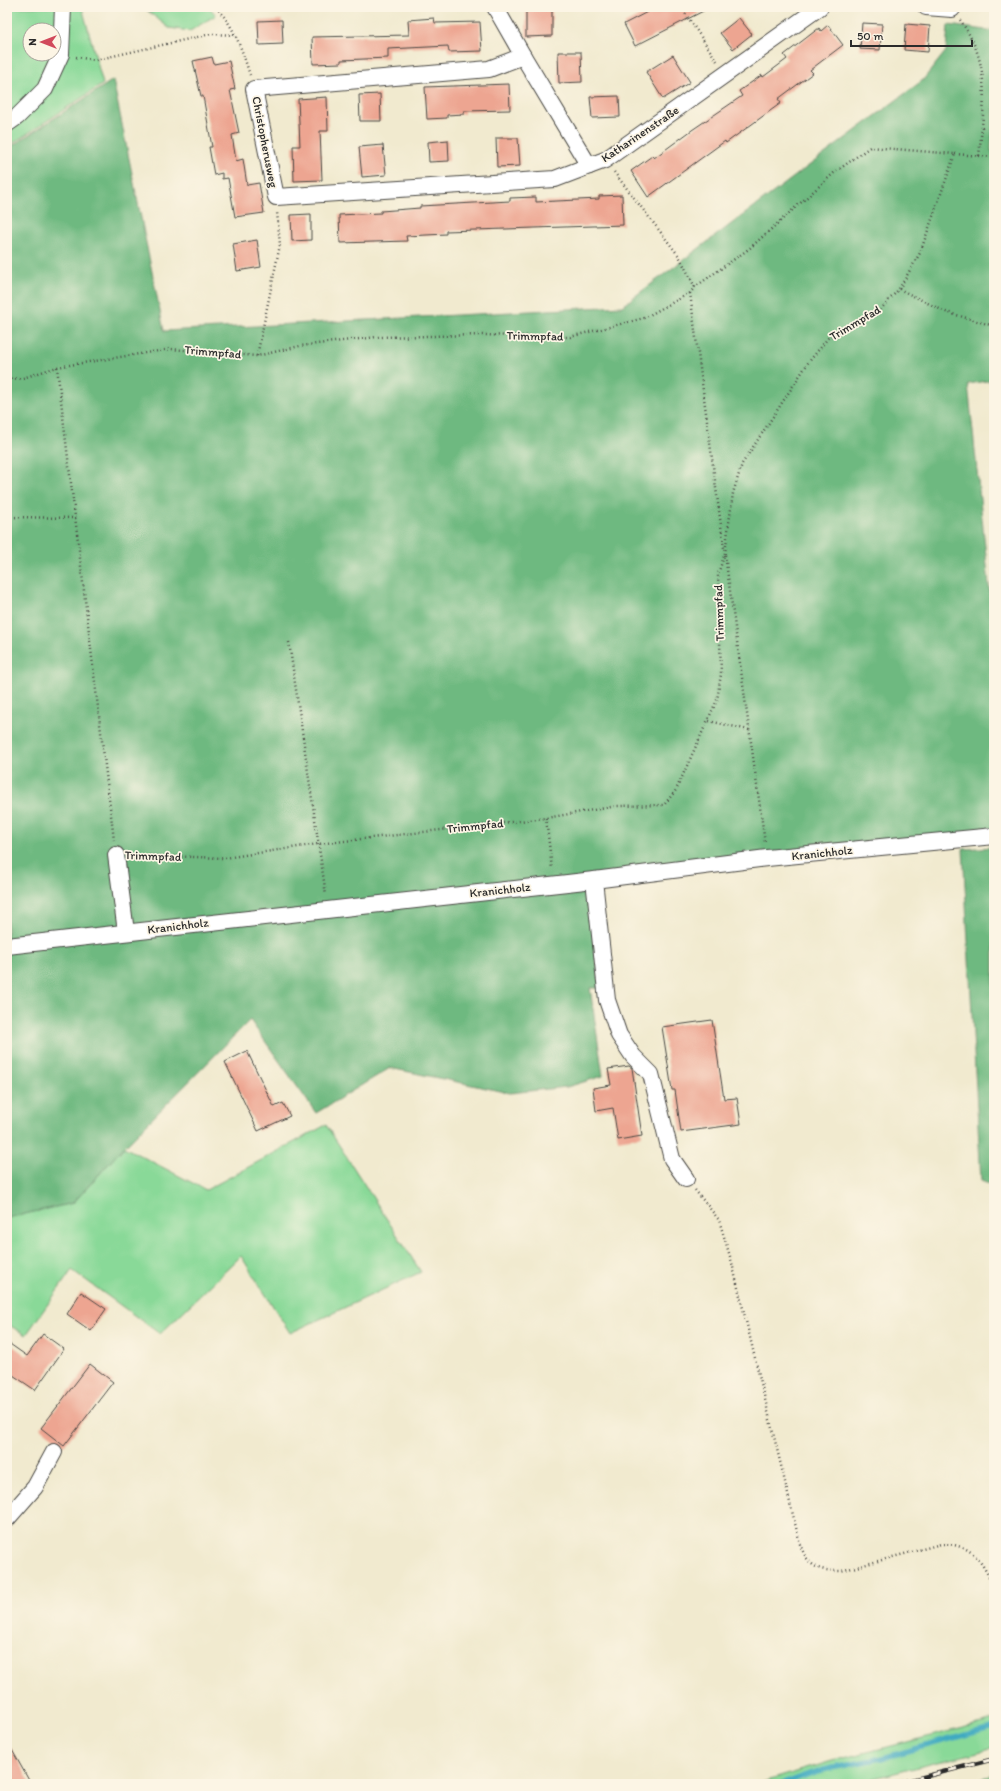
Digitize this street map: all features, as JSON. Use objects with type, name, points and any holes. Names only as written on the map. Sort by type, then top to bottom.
[{"type":"street","points":[[62,30],[63,7]]},
{"type":"street","name":"Katharinenstraße","points":[[495,7],[522,56],[589,166],[605,160],[820,7]]},
{"type":"street","points":[[926,7],[952,8]]},
{"type":"street","name":"Christopherusweg","points":[[522,56],[489,69],[254,89],[276,197],[555,180],[589,166]]},
{"type":"street","points":[[7,124],[17,117],[45,89],[57,62]]},
{"type":"street","name":"Kranichholz","points":[[7,946],[594,880],[767,858],[994,836]]},
{"type":"street","name":"Trimmpfad","points":[[116,855],[126,932]]},
{"type":"street","points":[[594,880],[607,1000],[612,1019],[619,1035],[633,1056],[651,1074],[672,1159],[686,1179]]},
{"type":"street","points":[[7,1519],[36,1487],[54,1452]]},
{"type":"path","points":[[216,7],[226,18],[236,35],[254,89]]},
{"type":"path","points":[[681,7],[726,75]]},
{"type":"path","points":[[952,8],[967,30],[979,56],[983,75],[979,156]]},
{"type":"path","points":[[62,54],[95,60],[211,34],[236,35]]},
{"type":"path","name":"Trimmpfad","points":[[7,379],[23,378],[57,367],[171,349],[257,356],[300,346],[377,338],[482,335],[570,337],[644,318],[690,293],[695,287],[750,248],[834,173],[870,147],[955,154],[920,253],[899,289],[881,309],[828,338],[808,363],[742,464],[733,493],[725,553],[718,574],[721,674],[717,700],[709,721],[676,790],[664,805],[617,806],[546,818],[318,844],[224,858],[116,855],[57,367]]},
{"type":"path","points":[[955,154],[994,157]]},
{"type":"path","points":[[605,160],[679,256],[695,287]]},
{"type":"path","points":[[257,356],[280,245],[276,197]]},
{"type":"path","points":[[899,289],[946,312],[994,326]]},
{"type":"path","points":[[690,293],[767,858]]},
{"type":"path","points":[[7,517],[76,518]]},
{"type":"path","points":[[289,642],[328,909]]},
{"type":"path","points":[[709,721],[749,730]]},
{"type":"path","points":[[546,818],[554,884]]},
{"type":"path","points":[[686,1179],[719,1220],[742,1300],[800,1544],[808,1562],[816,1568],[828,1571],[841,1571],[941,1544],[952,1544],[963,1546],[973,1553],[982,1563],[994,1587]]},
{"type":"green space","points":[[7,7],[82,7],[103,84],[7,147]]},
{"type":"green space","points":[[143,7],[209,7],[216,15],[190,31],[169,28]]},
{"type":"green space","points":[[948,25],[994,31],[994,115],[991,151],[994,151],[994,380],[968,384],[994,633],[994,837],[586,876],[600,988],[590,988],[603,1076],[567,1087],[510,1093],[390,1068],[316,1113],[250,1020],[124,1147],[73,1203],[7,1218],[7,149],[113,80],[164,331],[622,306],[923,80],[946,51]]},
{"type":"green space","points":[[994,847],[994,1186],[981,1181],[963,849]]},
{"type":"green space","points":[[326,1125],[421,1272],[290,1333],[241,1256],[160,1334],[72,1270],[26,1335],[7,1324],[7,1218],[73,1203],[124,1147],[206,1190]]},
{"type":"green space","points":[[994,1720],[994,1748],[851,1784],[757,1784],[832,1761]]},
{"type":"green space","points":[[994,1775],[994,1784],[960,1784]]},
{"type":"building","points":[[526,7],[552,7],[552,36],[526,37]]},
{"type":"building","points":[[657,7],[711,7],[635,46],[624,24]]},
{"type":"building","points":[[434,18],[435,23],[480,22],[482,51],[449,52],[448,46],[388,49],[388,58],[341,60],[341,63],[313,64],[312,37],[409,35],[408,20]]},
{"type":"building","points":[[739,18],[752,34],[733,49],[720,33]]},
{"type":"building","points":[[282,20],[283,44],[259,45],[258,21]]},
{"type":"building","points":[[862,23],[882,24],[880,50],[860,49]]},
{"type":"building","points":[[906,24],[930,26],[928,52],[904,50]]},
{"type":"building","points":[[828,25],[843,45],[810,70],[813,73],[778,99],[781,103],[726,143],[725,141],[648,197],[631,171],[652,156],[654,158],[742,96],[739,91],[762,75],[763,77],[787,59],[784,55],[819,28],[821,31]]},
{"type":"building","points":[[558,52],[581,52],[582,82],[559,83]]},
{"type":"building","points":[[673,55],[690,82],[663,99],[646,72]]},
{"type":"building","points":[[212,57],[214,64],[229,61],[235,89],[230,90],[239,133],[232,135],[236,161],[243,159],[247,185],[259,183],[264,213],[235,217],[228,178],[222,179],[222,173],[214,175],[209,147],[212,147],[203,96],[201,96],[193,61]]},
{"type":"building","points":[[509,84],[510,110],[464,111],[464,114],[447,115],[447,118],[427,119],[425,87]]},
{"type":"building","points":[[380,94],[381,121],[360,121],[359,95]]},
{"type":"building","points":[[619,96],[620,117],[592,118],[590,97]]},
{"type":"building","points":[[327,97],[328,131],[320,131],[322,180],[294,181],[293,146],[300,146],[298,99]]},
{"type":"building","points":[[496,138],[518,138],[520,166],[497,167]]},
{"type":"building","points":[[448,140],[449,161],[429,162],[428,142]]},
{"type":"building","points":[[383,145],[386,175],[362,177],[359,147]]},
{"type":"building","points":[[622,195],[623,225],[446,231],[446,234],[406,236],[407,241],[340,243],[339,215],[381,213],[381,211],[420,208],[420,206],[510,201],[510,198],[536,197],[536,202],[599,199],[599,196]]},
{"type":"building","points":[[311,214],[311,240],[292,241],[291,215]]},
{"type":"building","points":[[257,240],[261,267],[237,271],[233,244]]},
{"type":"building","points":[[712,1020],[724,1099],[737,1098],[741,1124],[681,1132],[675,1090],[672,1090],[662,1027]]},
{"type":"building","points":[[247,1051],[274,1107],[283,1103],[290,1116],[258,1131],[225,1062]]},
{"type":"building","points":[[629,1066],[632,1068],[642,1136],[618,1140],[613,1108],[596,1111],[593,1088],[611,1085],[608,1069]]},
{"type":"building","points":[[81,1292],[106,1309],[91,1331],[67,1314]]},
{"type":"building","points":[[43,1334],[64,1349],[35,1390],[7,1371],[7,1342],[27,1356]]},
{"type":"building","points":[[90,1364],[113,1382],[64,1446],[41,1428]]},
{"type":"building","points":[[7,1741],[31,1784],[7,1784]]},
{"type":"waterway","points":[[782,1784],[818,1771],[882,1758],[994,1727]]},
{"type":"railway","points":[[896,1784],[994,1759]]}]
